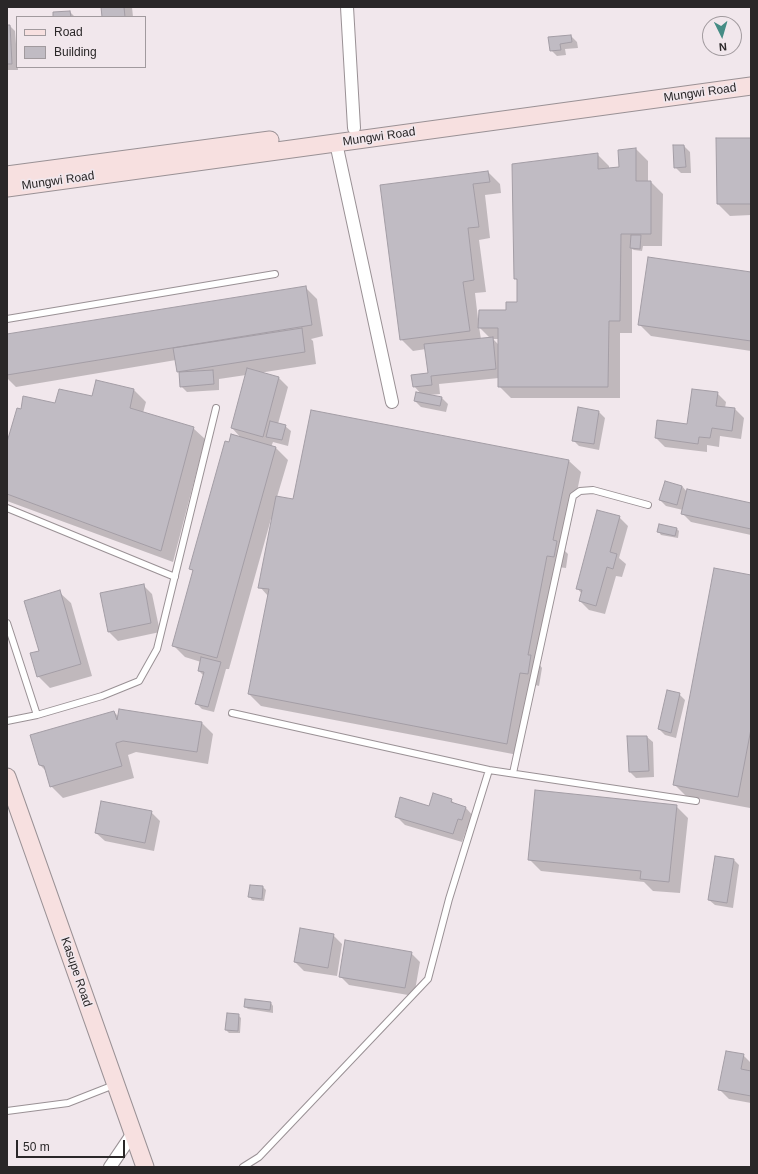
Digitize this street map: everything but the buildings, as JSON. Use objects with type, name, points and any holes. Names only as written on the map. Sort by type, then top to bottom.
[{"type":"main road","name":"Mungwi Road","points":[[7,175],[751,75]]},
{"type":"main road","name":"Mungwi Road","points":[[7,188],[751,86]]},
{"type":"main road","name":"Kasupe Road","points":[[7,777],[145,1167]]},
{"type":"street","points":[[347,7],[354,128]]},
{"type":"street","points":[[336,142],[392,402]]},
{"type":"street","points":[[110,1167],[133,1133]]},
{"type":"lane","points":[[7,319],[275,274]]},
{"type":"lane","points":[[7,721],[37,715],[102,696],[139,681],[157,649],[216,408]]},
{"type":"lane","points":[[513,773],[573,496],[580,491],[593,490],[648,505]]},
{"type":"lane","points":[[7,508],[175,577]]},
{"type":"lane","points":[[7,622],[37,715]]},
{"type":"lane","points":[[232,713],[489,770],[696,801]]},
{"type":"lane","points":[[243,1167],[259,1157],[428,979],[449,899],[489,770]]},
{"type":"lane","points":[[7,1111],[68,1103],[116,1084]]}]
